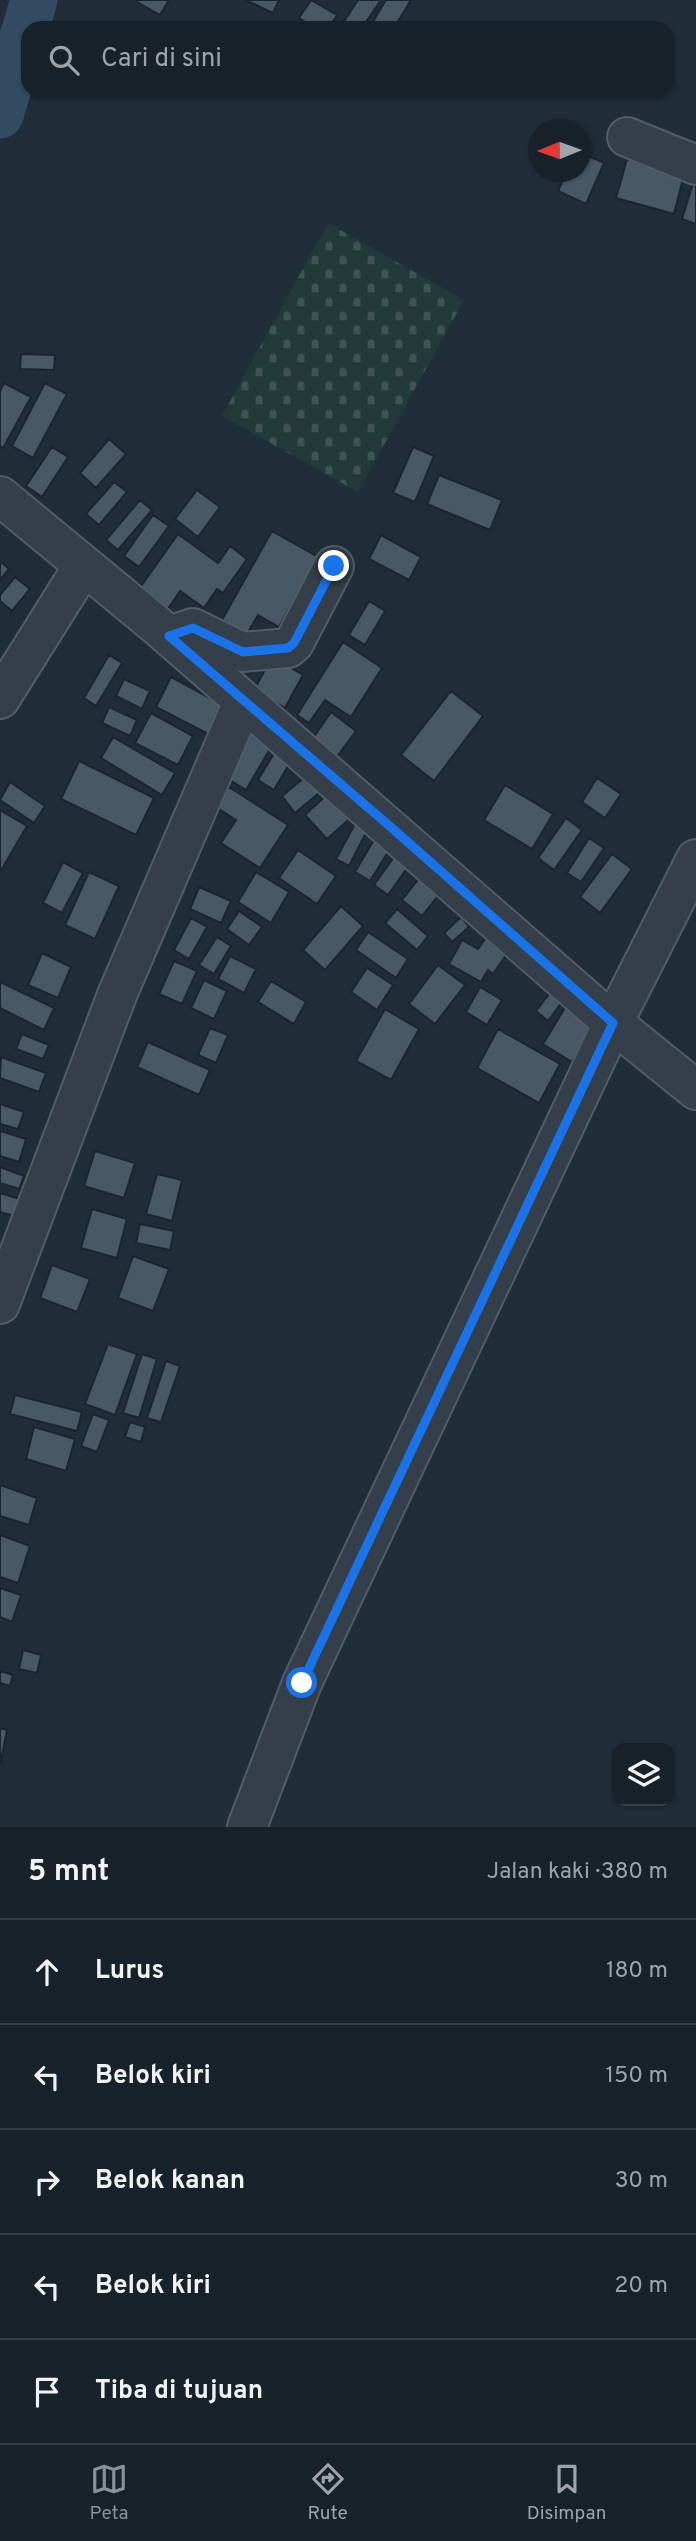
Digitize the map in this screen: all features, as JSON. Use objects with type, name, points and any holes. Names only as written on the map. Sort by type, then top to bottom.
[{"type":"street","points":[[627,137],[696,165]]},
{"type":"street","points":[[0,496],[169,636],[613,1023],[696,1090]]},
{"type":"street","points":[[0,699],[84,565]]},
{"type":"street","points":[[169,636],[193,628],[243,652],[288,648],[294,643],[334,566]]},
{"type":"street","points":[[0,1304],[117,995],[243,702]]},
{"type":"street","points":[[247,1827],[302,1683],[613,1023],[696,859]]},
{"type":"green space","points":[[328,223],[464,300],[358,492],[222,416]]},
{"type":"building","points":[[169,0],[160,15],[137,2]]},
{"type":"building","points":[[246,0],[279,0],[273,13]]},
{"type":"building","points":[[311,0],[337,15],[333,21],[304,21],[299,18]]},
{"type":"building","points":[[358,0],[381,0],[367,21],[344,21]]},
{"type":"building","points":[[386,0],[411,0],[398,21],[373,21]]},
{"type":"building","points":[[591,157],[604,163],[586,204],[558,191],[562,182],[591,182]]},
{"type":"building","points":[[627,159],[684,175],[674,214],[616,198]]},
{"type":"building","points":[[696,177],[696,224],[682,219]]},
{"type":"building","points":[[21,354],[55,355],[54,370],[20,369]]},
{"type":"building","points":[[4,383],[31,397],[3,448],[0,446],[0,391]]},
{"type":"building","points":[[45,383],[67,394],[33,458],[12,446]]},
{"type":"building","points":[[109,439],[126,454],[96,488],[80,473]]},
{"type":"building","points":[[52,447],[68,457],[42,497],[26,486]]},
{"type":"building","points":[[413,447],[434,456],[415,502],[393,493]]},
{"type":"building","points":[[439,475],[502,500],[490,530],[427,504]]},
{"type":"building","points":[[114,482],[127,492],[99,525],[86,514]]},
{"type":"building","points":[[197,490],[220,507],[198,537],[175,519]]},
{"type":"building","points":[[140,500],[152,510],[118,550],[106,540]]},
{"type":"building","points":[[153,515],[169,526],[139,567],[124,556]]},
{"type":"building","points":[[272,531],[318,557],[279,627],[258,615],[247,634],[222,620]]},
{"type":"building","points":[[178,534],[218,563],[230,546],[247,559],[223,593],[217,589],[204,608],[180,591],[168,609],[139,589]]},
{"type":"building","points":[[381,535],[421,557],[409,580],[369,559]]},
{"type":"building","points":[[0,561],[9,569],[0,580]]},
{"type":"building","points":[[15,577],[30,589],[12,611],[0,601],[0,595]]},
{"type":"building","points":[[369,601],[385,611],[365,645],[349,635]]},
{"type":"building","points":[[343,642],[382,668],[351,717],[325,700],[309,723],[297,715]]},
{"type":"building","points":[[109,655],[122,663],[96,706],[84,698]]},
{"type":"building","points":[[272,657],[303,675],[285,708],[254,690]]},
{"type":"building","points":[[171,677],[223,705],[208,734],[156,707]]},
{"type":"building","points":[[124,679],[150,691],[142,709],[116,696]]},
{"type":"building","points":[[451,691],[483,716],[434,781],[401,755]]},
{"type":"building","points":[[109,707],[137,720],[130,736],[102,723]]},
{"type":"building","points":[[331,712],[356,731],[333,762],[309,744]]},
{"type":"building","points":[[151,713],[193,736],[178,765],[135,743]]},
{"type":"building","points":[[253,730],[274,742],[246,790],[225,777]]},
{"type":"building","points":[[113,737],[175,773],[162,795],[101,758]]},
{"type":"building","points":[[279,745],[295,754],[274,790],[258,780]]},
{"type":"building","points":[[79,761],[154,798],[136,835],[61,799]]},
{"type":"building","points":[[311,772],[325,788],[295,813],[282,796]]},
{"type":"building","points":[[597,778],[621,794],[605,818],[582,802]]},
{"type":"building","points":[[10,782],[45,806],[34,823],[0,800]]},
{"type":"building","points":[[505,785],[553,814],[532,849],[484,820]]},
{"type":"building","points":[[229,787],[288,825],[260,868],[221,843],[236,820],[216,807]]},
{"type":"building","points":[[333,789],[355,814],[327,839],[305,815]]},
{"type":"building","points":[[0,810],[27,826],[0,872]]},
{"type":"building","points":[[566,818],[582,830],[554,870],[538,858]]},
{"type":"building","points":[[356,822],[368,829],[349,866],[336,859]]},
{"type":"building","points":[[375,838],[391,847],[370,881],[355,872]]},
{"type":"building","points":[[589,838],[604,848],[581,882],[567,873]]},
{"type":"building","points":[[298,850],[336,876],[317,904],[279,878]]},
{"type":"building","points":[[396,854],[410,864],[388,895],[374,885]]},
{"type":"building","points":[[612,854],[632,869],[600,913],[580,897]]},
{"type":"building","points":[[63,862],[83,873],[62,913],[43,903]]},
{"type":"building","points":[[425,871],[445,887],[422,916],[402,900]]},
{"type":"building","points":[[89,872],[119,886],[95,939],[65,925]]},
{"type":"building","points":[[256,872],[289,892],[271,923],[238,902]]},
{"type":"building","points":[[199,887],[231,901],[221,923],[190,909]]},
{"type":"building","points":[[341,906],[363,926],[325,970],[303,950]]},
{"type":"building","points":[[397,909],[428,936],[417,950],[385,923]]},
{"type":"building","points":[[239,911],[262,927],[249,945],[227,929]]},
{"type":"building","points":[[461,917],[469,927],[452,942],[444,933]]},
{"type":"building","points":[[191,918],[207,927],[189,959],[174,950]]},
{"type":"building","points":[[368,932],[408,959],[396,978],[356,950]]},
{"type":"building","points":[[490,932],[512,947],[493,974],[488,970],[481,982],[449,964],[462,940],[478,949]]},
{"type":"building","points":[[217,937],[231,946],[214,974],[199,965]]},
{"type":"building","points":[[42,953],[71,967],[58,998],[28,985]]},
{"type":"building","points":[[230,956],[256,969],[244,993],[218,979]]},
{"type":"building","points":[[174,961],[197,971],[182,1004],[159,994]]},
{"type":"building","points":[[438,965],[465,985],[435,1024],[409,1004]]},
{"type":"building","points":[[367,968],[393,985],[377,1010],[351,992]]},
{"type":"building","points":[[204,980],[227,991],[214,1019],[191,1008]]},
{"type":"building","points":[[271,981],[306,1002],[294,1024],[258,1002]]},
{"type":"building","points":[[559,981],[571,990],[548,1021],[536,1011]]},
{"type":"building","points":[[0,982],[54,1008],[44,1030],[0,1008]]},
{"type":"building","points":[[480,987],[502,1000],[487,1025],[466,1012]]},
{"type":"building","points":[[566,1006],[595,1024],[572,1062],[543,1044]]},
{"type":"building","points":[[385,1009],[419,1029],[391,1080],[356,1061]]},
{"type":"building","points":[[210,1028],[228,1035],[216,1063],[198,1055]]},
{"type":"building","points":[[498,1029],[560,1064],[539,1103],[477,1068]]},
{"type":"building","points":[[22,1034],[49,1045],[43,1059],[16,1049]]},
{"type":"building","points":[[148,1042],[210,1070],[199,1095],[137,1067]]},
{"type":"building","points":[[1,1057],[46,1073],[39,1092],[0,1078]]},
{"type":"building","points":[[0,1104],[24,1112],[18,1129],[0,1124]]},
{"type":"building","points":[[0,1131],[26,1139],[19,1162],[0,1156]]},
{"type":"building","points":[[95,1151],[135,1163],[124,1198],[84,1186]]},
{"type":"building","points":[[0,1167],[24,1176],[19,1189],[0,1183]]},
{"type":"building","points":[[157,1174],[182,1180],[172,1221],[146,1214]]},
{"type":"building","points":[[0,1193],[23,1200],[17,1217],[0,1212]]},
{"type":"building","points":[[92,1209],[127,1219],[117,1258],[81,1248]]},
{"type":"building","points":[[140,1224],[174,1231],[170,1250],[136,1243]]},
{"type":"building","points":[[133,1256],[169,1269],[153,1311],[118,1298]]},
{"type":"building","points":[[52,1265],[90,1279],[77,1312],[40,1298]]},
{"type":"building","points":[[108,1344],[137,1354],[115,1415],[85,1404]]},
{"type":"building","points":[[142,1354],[157,1359],[139,1418],[123,1413]]},
{"type":"building","points":[[166,1361],[180,1366],[161,1422],[147,1418]]},
{"type":"building","points":[[15,1395],[82,1412],[77,1431],[10,1414]]},
{"type":"building","points":[[93,1414],[109,1420],[97,1452],[81,1446]]},
{"type":"building","points":[[130,1422],[145,1427],[141,1442],[125,1437]]},
{"type":"building","points":[[34,1427],[75,1439],[66,1471],[26,1459]]},
{"type":"building","points":[[0,1485],[37,1498],[29,1525],[0,1516]]},
{"type":"building","points":[[0,1535],[30,1546],[18,1583],[0,1577]]},
{"type":"building","points":[[0,1588],[21,1595],[12,1622],[0,1617]]},
{"type":"building","points":[[23,1650],[41,1655],[37,1673],[19,1669]]},
{"type":"building","points":[[0,1671],[13,1675],[10,1686],[0,1683]]},
{"type":"building","points":[[0,1728],[7,1730],[0,1766]]},
{"type":"waterway","points":[[28,21],[34,0]]},
{"type":"waterway","points":[[0,115],[21,44]]},
{"type":"route","points":[[302,1683],[613,1023],[169,636],[193,628],[243,652],[288,648],[294,643],[334,566]]}]
